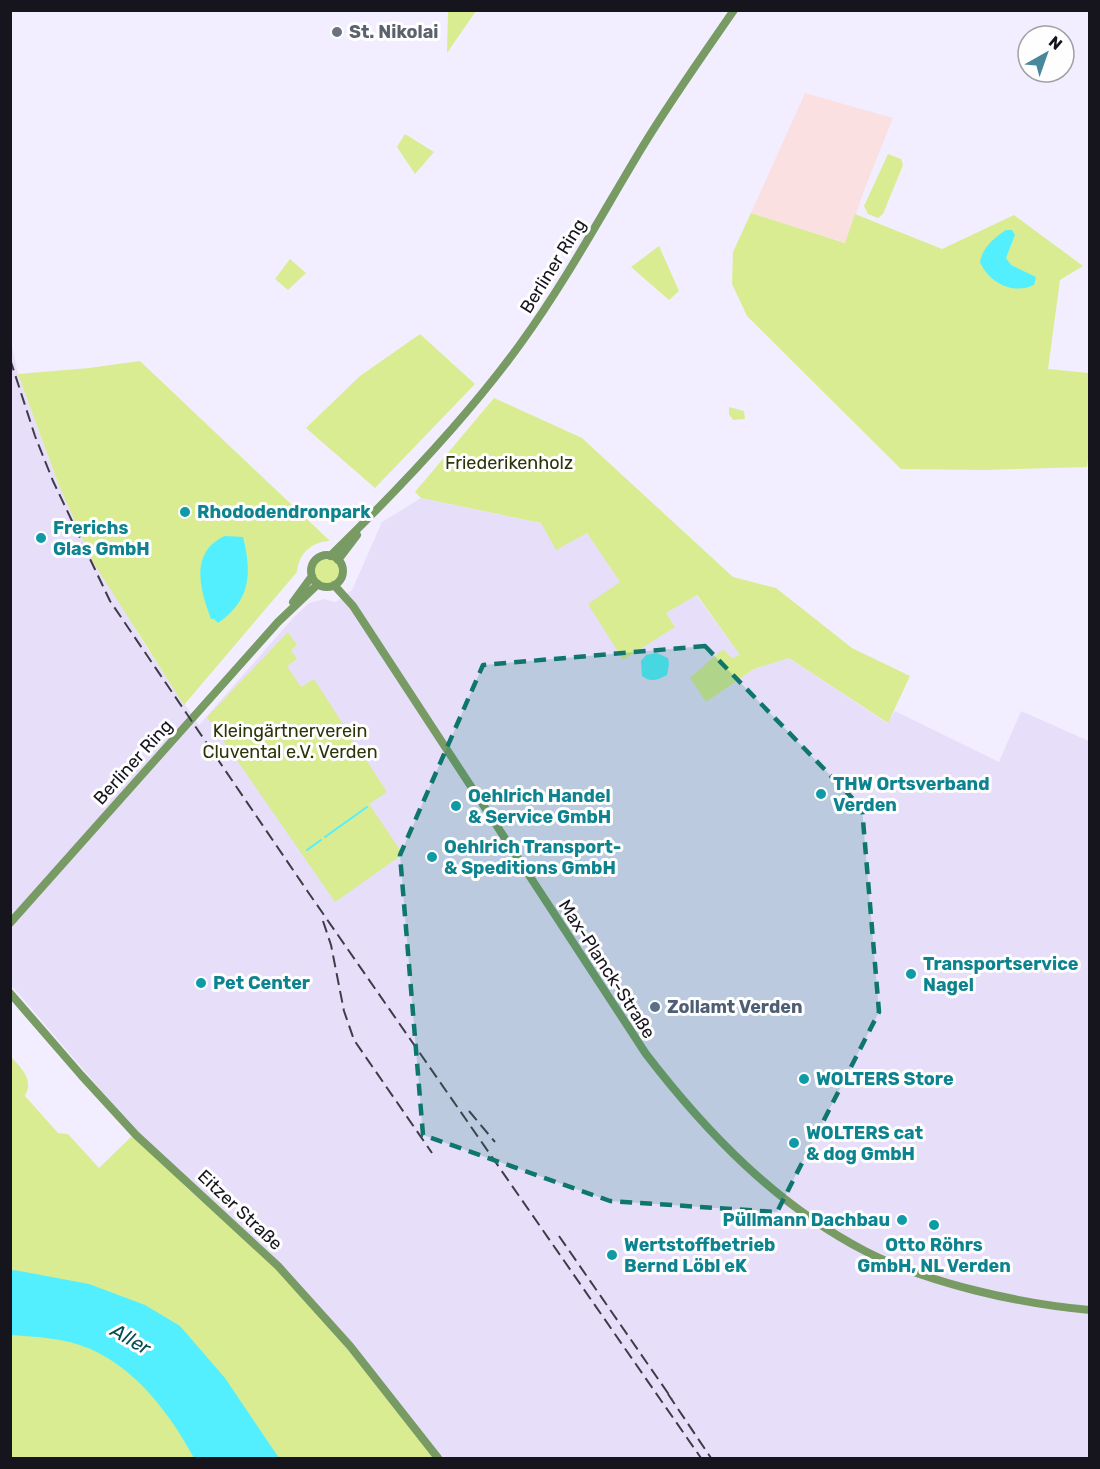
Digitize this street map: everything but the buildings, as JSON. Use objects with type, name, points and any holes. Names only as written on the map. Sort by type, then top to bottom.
[{"type":"street","name":"Berliner Ring","points":[[330,556],[370,517],[451,429],[521,343],[607,209],[645,144],[734,10]]},
{"type":"street","name":"Berliner Ring","points":[[339,560],[370,517]]},
{"type":"street","points":[[321,556],[330,556],[339,560],[343,570],[337,582],[327,587],[318,584],[312,576],[311,569],[315,561],[321,556]]},
{"type":"street","name":"Berliner Ring","points":[[278,622],[312,576]]},
{"type":"street","name":"Max-Planck-Straße","points":[[337,582],[636,1039],[683,1102],[728,1149],[752,1172],[800,1210],[830,1231],[867,1252],[913,1270],[977,1290],[1009,1298],[1089,1310]]},
{"type":"street","name":"Berliner Ring","points":[[10,922],[278,622],[318,584]]},
{"type":"street","name":"Eitzer Straße","points":[[10,993],[136,1135],[278,1266],[350,1346],[438,1458]]},
{"type":"highlighted area","points":[[705,646],[862,808],[879,1012],[777,1212],[610,1201],[423,1135],[400,855],[483,665]]},
{"type":"shaded area","points":[[805,93],[893,118],[846,243],[751,213]]},
{"type":"shaded area","points":[[10,336],[18,374],[58,483],[141,639],[199,725],[309,603],[324,599],[336,602],[352,590],[382,522],[421,498],[587,533],[621,582],[675,627],[666,613],[696,595],[741,656],[732,658],[706,702],[754,669],[789,658],[887,723],[895,711],[999,762],[1021,711],[1089,741],[1089,1458],[442,1458],[353,1344],[279,1264],[136,1131],[11,985]]},
{"type":"green space","points":[[448,11],[476,11],[447,53]]},
{"type":"green space","points":[[405,134],[434,152],[415,174],[397,147]]},
{"type":"green space","points":[[888,154],[901,159],[903,165],[883,214],[878,218],[868,214],[864,206]]},
{"type":"green space","points":[[751,213],[845,243],[855,214],[942,249],[1014,215],[1083,266],[1060,280],[1048,369],[1089,373],[1090,445],[1087,467],[984,470],[901,469],[747,316],[732,284],[733,252]]},
{"type":"green space","points":[[659,246],[679,291],[669,300],[631,267]]},
{"type":"green space","points":[[290,259],[306,273],[288,290],[275,279]]},
{"type":"green space","points":[[420,334],[475,384],[375,488],[306,428],[360,376]]},
{"type":"green space","name":"Rhododendronpark","points":[[140,361],[330,541],[312,546],[303,554],[297,572],[184,705],[93,562],[58,483],[18,374]]},
{"type":"green space","name":"Friederikenholz","points":[[494,398],[582,438],[733,577],[776,588],[852,648],[910,676],[888,723],[789,658],[754,669],[706,702],[690,678],[723,649],[732,658],[740,655],[697,595],[666,613],[675,627],[623,660],[588,604],[620,582],[587,533],[556,550],[541,523],[421,498],[415,492]]},
{"type":"green space","points":[[729,407],[744,411],[745,419],[733,420],[729,414]]},
{"type":"green space","points":[[327,557],[337,561],[341,571],[337,581],[327,585],[317,581],[313,571],[317,561]]},
{"type":"green space","name":"Kleingärtnerverein Cluvental e.V. Verden","points":[[288,632],[297,645],[291,650],[297,659],[287,666],[301,687],[314,679],[387,792],[369,804],[403,854],[335,902],[207,717]]},
{"type":"green space","points":[[10,1056],[27,1079],[25,1096],[58,1133],[68,1134],[99,1168],[133,1135],[187,1188],[276,1268],[347,1349],[434,1458],[11,1458]]},
{"type":"water","points":[[1006,230],[1012,230],[1015,235],[1006,258],[1011,265],[1036,277],[1034,285],[1018,289],[1002,285],[989,276],[980,262],[986,248]]},
{"type":"water","points":[[225,536],[243,537],[248,574],[243,595],[237,605],[218,623],[211,619],[207,608],[200,573],[206,552]]},
{"type":"water","points":[[657,653],[668,658],[667,675],[649,680],[642,676],[641,661],[646,655]]},
{"type":"water","name":"Aller","points":[[11,1271],[89,1284],[145,1305],[180,1326],[225,1378],[279,1458],[194,1458],[163,1409],[121,1367],[88,1348],[69,1342],[11,1335]]},
{"type":"waterway","points":[[325,837],[367,807]]},
{"type":"waterway","points":[[307,850],[321,840]]},
{"type":"railway","points":[[10,359],[35,436],[53,481],[110,601],[308,892],[701,1458]]},
{"type":"railway","points":[[323,921],[331,945],[344,1011],[354,1040],[432,1153]]},
{"type":"railway","points":[[469,1111],[495,1142]]},
{"type":"railway","points":[[559,1236],[672,1399]]},
{"type":"railway","points":[[668,1394],[711,1458]]},
{"type":"place","name":"St. Nikolai","points":[[337,32]]},
{"type":"place","name":"Rhododendronpark","points":[[185,512]]},
{"type":"place","name":"Frerichs Glas GmbH","points":[[41,538]]},
{"type":"place","name":"THW Ortsverband Verden","points":[[821,794]]},
{"type":"place","name":"Oehlrich Handel & Service GmbH","points":[[456,806]]},
{"type":"place","name":"Oehlrich Transport- & Speditions GmbH","points":[[432,857]]},
{"type":"place","name":"Transportservice Nagel","points":[[911,974]]},
{"type":"place","name":"Pet Center","points":[[201,983]]},
{"type":"place","name":"Zollamt Verden","points":[[655,1007]]},
{"type":"place","name":"WOLTERS Store","points":[[804,1079]]},
{"type":"place","name":"WOLTERS cat & dog GmbH","points":[[794,1143]]},
{"type":"place","name":"Püllmann Dachbau","points":[[902,1220]]},
{"type":"place","name":"Otto Röhrs GmbH, NL Verden","points":[[934,1225]]},
{"type":"place","name":"Wertstoffbetrieb Bernd Löbl eK","points":[[612,1255]]}]
